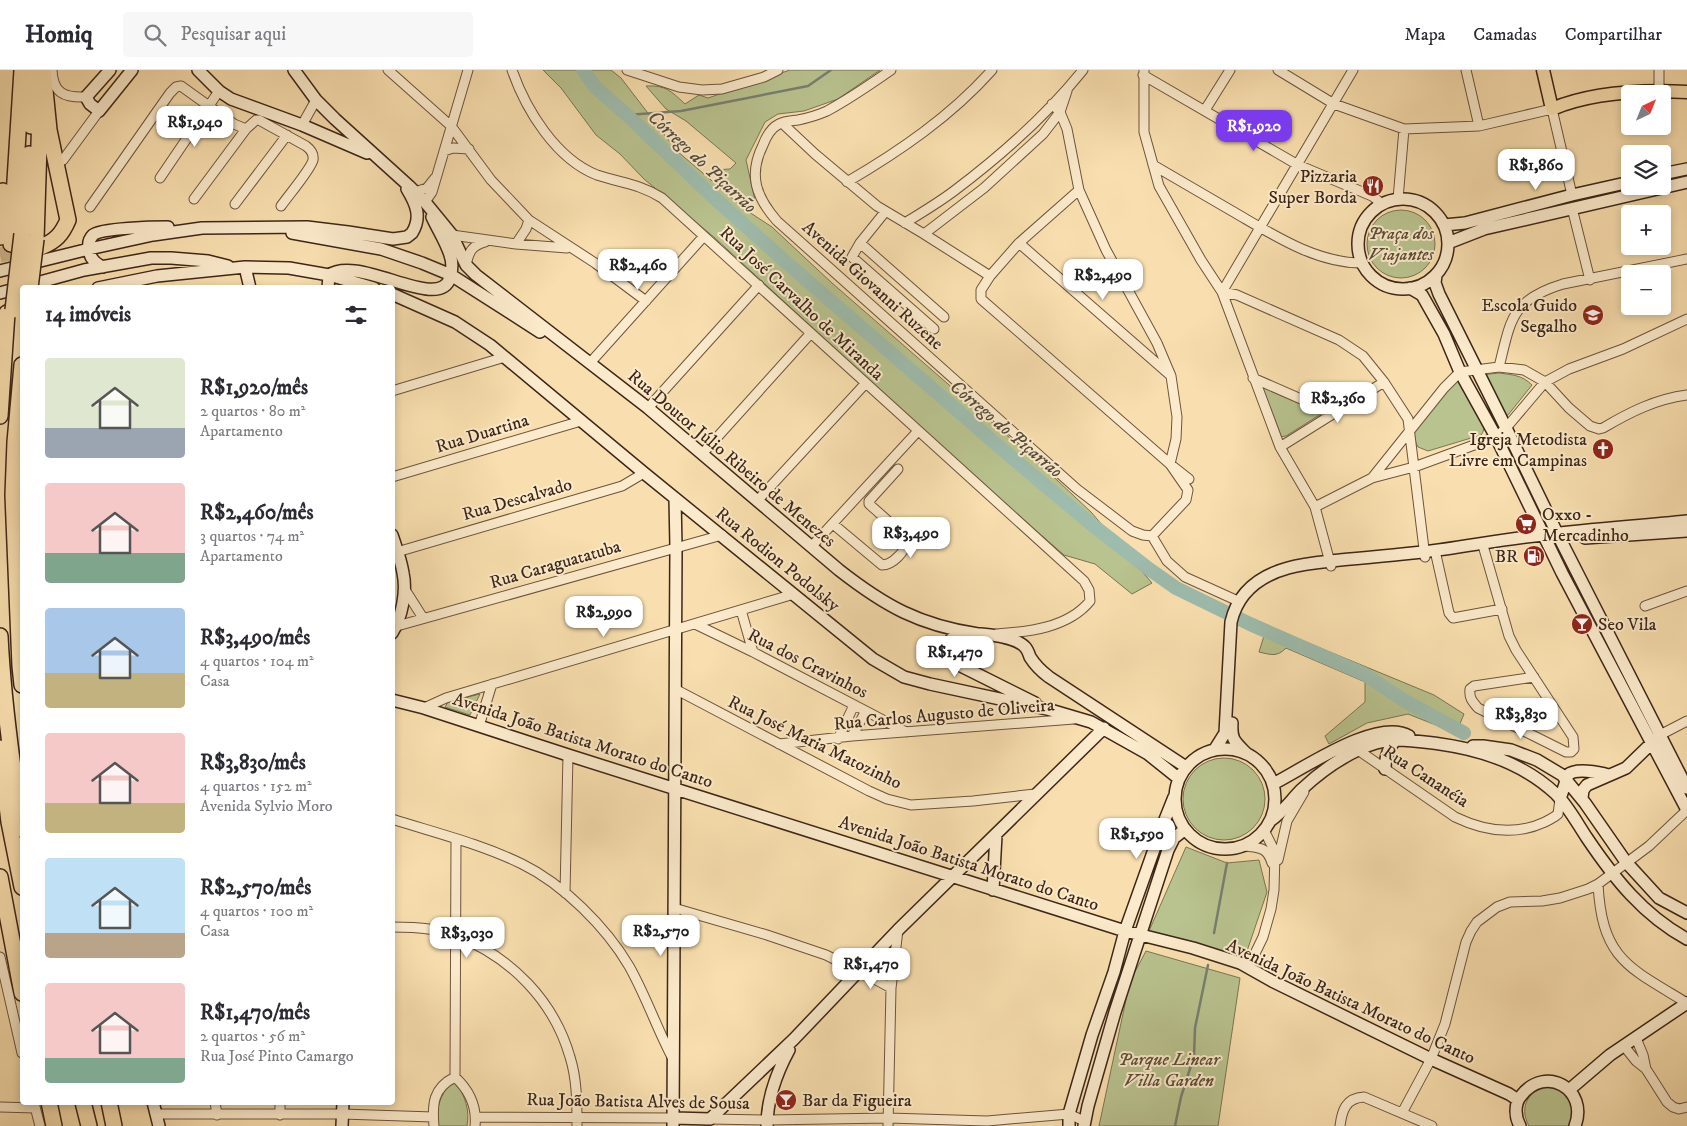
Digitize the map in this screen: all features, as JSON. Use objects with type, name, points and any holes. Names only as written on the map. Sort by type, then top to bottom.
[{"type":"highway","points":[[12,70],[22,240],[30,285]]},
{"type":"highway","points":[[22,70],[22,240]]},
{"type":"highway","points":[[22,240],[55,240],[68,220],[49,130],[40,70]]},
{"type":"highway","points":[[0,416],[10,312],[22,240],[40,70]]},
{"type":"highway","points":[[20,387],[13,494],[20,666]]},
{"type":"highway","points":[[0,636],[1,667],[20,814]]},
{"type":"highway","points":[[0,748],[9,822],[20,881]]},
{"type":"highway","points":[[18,870],[20,878]]},
{"type":"highway","points":[[0,877],[20,983]]},
{"type":"highway","points":[[40,1105],[54,1126]]},
{"type":"highway","points":[[60,1105],[63,1126]]},
{"type":"highway","points":[[74,1105],[78,1126]]},
{"type":"highway","points":[[84,1105],[89,1126]]},
{"type":"highway","points":[[110,1105],[114,1126]]},
{"type":"main road","points":[[1543,70],[1552,109],[1566,103],[1621,93]]},
{"type":"main road","points":[[1671,91],[1687,92]]},
{"type":"street","points":[[52,70],[52,81],[58,90],[74,98],[86,98],[110,70]]},
{"type":"street","points":[[63,160],[132,70]]},
{"type":"street","points":[[198,70],[231,99],[302,125],[379,159]]},
{"type":"street","points":[[294,70],[316,100],[425,202],[451,256],[452,267],[446,286],[435,290],[422,289],[354,270],[334,272],[330,275],[328,285]]},
{"type":"street","points":[[388,70],[451,126],[491,180],[529,220],[595,263],[646,301]]},
{"type":"street","points":[[425,202],[432,192],[468,70]]},
{"type":"street","name":"Rua José Carvalho de Miranda","points":[[512,70],[524,98],[539,123],[569,158],[579,166],[596,174],[649,190],[662,198],[1074,572]]},
{"type":"street","points":[[628,70],[679,87],[702,90],[722,89],[761,74],[778,70]]},
{"type":"street","points":[[782,123],[810,117],[826,111],[891,70]]},
{"type":"street","points":[[847,182],[925,132],[975,89],[992,70]]},
{"type":"street","points":[[905,223],[953,192],[1021,134],[1068,89],[1082,70]]},
{"type":"street","points":[[1205,110],[1230,70]]},
{"type":"street","points":[[1278,70],[1334,104],[1404,129],[1479,126],[1552,109],[1572,195]]},
{"type":"street","points":[[1222,292],[1353,70]]},
{"type":"street","points":[[1466,70],[1479,126]]},
{"type":"street","points":[[1659,70],[1659,85]]},
{"type":"street","points":[[1143,72],[1298,165],[1372,196],[1382,203]]},
{"type":"street","points":[[1143,72],[1144,132],[1159,186],[1201,260],[1222,292],[1280,447],[1315,507],[1330,563]]},
{"type":"street","points":[[90,207],[172,90],[176,87],[185,88],[234,124],[246,129]]},
{"type":"street","points":[[924,234],[1001,174],[1043,134],[1060,112],[1068,89]]},
{"type":"street","points":[[160,178],[220,91]]},
{"type":"street","points":[[86,98],[99,111]]},
{"type":"street","points":[[302,125],[316,100]]},
{"type":"street","points":[[1052,104],[1060,112],[1067,130],[1079,190],[1106,250],[1157,343],[1172,376],[1177,417],[1176,439],[1170,464],[1188,490],[1186,500],[1152,536],[1167,561],[1185,577],[1237,606]]},
{"type":"street","points":[[194,199],[246,129],[256,120],[259,120],[306,146],[310,150],[313,160],[281,206]]},
{"type":"street","points":[[782,123],[847,182],[885,212],[924,234],[990,276]]},
{"type":"street","name":"Avenida Giovanni Ruzene","points":[[782,123],[772,129],[764,141],[756,162],[755,175],[758,191],[765,207],[777,222],[1077,489],[1132,531],[1143,536],[1152,536]]},
{"type":"street","points":[[1398,199],[1404,129]]},
{"type":"street","points":[[235,204],[287,135]]},
{"type":"street","points":[[444,151],[453,148],[469,149]]},
{"type":"street","points":[[1152,165],[1261,228],[1315,255],[1344,263],[1362,263]]},
{"type":"street","points":[[1671,172],[1687,169]]},
{"type":"street","points":[[415,192],[427,188],[436,176]]},
{"type":"street","points":[[0,271],[154,235],[202,228],[307,227],[393,239],[407,237],[416,227],[418,213],[401,178]]},
{"type":"street","points":[[1448,243],[1484,229],[1687,182]]},
{"type":"street","points":[[1444,225],[1465,223],[1621,184]]},
{"type":"street","points":[[1079,190],[1019,243],[990,276],[981,290],[981,300],[1189,479]]},
{"type":"street","points":[[1398,199],[1409,199],[1424,204],[1437,214],[1444,225],[1448,243],[1445,261],[1436,275],[1424,284],[1400,289],[1382,284],[1367,272],[1362,263],[1358,244],[1359,234],[1367,216],[1382,203],[1398,199]]},
{"type":"street","name":"Rua Doutor Júlio Ribeiro de Menezes","points":[[425,202],[452,235],[466,265],[476,275],[648,408],[868,593],[932,625],[978,634],[1018,632],[1038,629],[1071,618],[1083,609],[1090,601],[1089,590],[1084,581],[1074,572]]},
{"type":"street","points":[[1572,208],[1590,280]]},
{"type":"street","points":[[885,212],[860,243],[852,257],[934,329]]},
{"type":"street","points":[[516,244],[526,229],[529,220]]},
{"type":"street","points":[[263,228],[382,249],[450,275],[526,324],[565,345]]},
{"type":"street","points":[[452,235],[488,241],[570,248]]},
{"type":"street","points":[[590,363],[704,236]]},
{"type":"street","points":[[466,265],[470,250],[488,241]]},
{"type":"street","points":[[860,243],[944,317]]},
{"type":"street","points":[[1019,243],[1172,376]]},
{"type":"street","points":[[89,249],[91,258],[103,267]]},
{"type":"street","points":[[29,285],[84,270],[151,258],[208,261],[242,268]]},
{"type":"street","points":[[1500,367],[1511,322],[1517,310],[1527,300],[1543,290],[1563,284],[1687,260]]},
{"type":"street","points":[[242,268],[249,285]]},
{"type":"street","points":[[113,285],[157,276],[242,268],[289,268],[330,275],[364,285]]},
{"type":"street","points":[[1407,1119],[1446,1024],[1466,942],[1477,922],[1497,906],[1510,902],[1542,902],[1588,889],[1598,884],[1649,846],[1687,810],[1657,739],[1604,625],[1439,294],[1435,283],[1436,275]]},
{"type":"street","points":[[648,408],[759,285]]},
{"type":"street","points":[[0,293],[20,288]]},
{"type":"street","points":[[1410,288],[1422,295],[1444,334],[1460,372],[1496,436],[1592,630],[1687,788]]},
{"type":"street","points":[[1222,292],[1237,295],[1339,340],[1363,356],[1384,382],[1408,419],[1428,555],[1449,613],[1453,618],[1502,609]]},
{"type":"street","name":"Rua Rodion Podolsky","points":[[395,295],[455,322],[490,345],[872,659],[904,676],[930,684],[1047,709],[1082,719],[1104,728],[1148,754],[1178,778]]},
{"type":"street","points":[[1315,507],[1372,478],[1414,467],[1496,436],[1506,428],[1545,382],[1569,368],[1623,349],[1687,319]]},
{"type":"street","points":[[702,454],[811,333]]},
{"type":"street","points":[[395,390],[505,357]]},
{"type":"street","points":[[1372,478],[1444,388],[1460,372],[1500,367],[1524,370],[1545,382],[1569,408],[1590,426],[1599,429],[1651,403],[1670,397],[1687,395]]},
{"type":"street","points":[[1253,378],[1333,413]]},
{"type":"street","points":[[1280,447],[1384,382]]},
{"type":"street","points":[[757,501],[865,384]]},
{"type":"street","name":"Rua Duartina","points":[[395,476],[581,420]]},
{"type":"street","points":[[811,546],[834,524],[918,431]]},
{"type":"street","points":[[834,524],[882,565],[891,564],[905,548],[908,541],[869,504],[869,501],[898,469]]},
{"type":"street","name":"Rua Descalvado","points":[[397,552],[622,486],[644,473]]},
{"type":"street","points":[[674,1122],[675,498]]},
{"type":"street","points":[[1560,537],[1687,521]]},
{"type":"street","points":[[1428,555],[1546,538],[1687,531]]},
{"type":"street","name":"Rua Caraguatatuba","points":[[395,630],[423,618],[722,535]]},
{"type":"street","points":[[1215,749],[1225,733],[1233,622],[1237,606],[1248,589],[1257,582],[1287,568],[1484,549],[1546,538]]},
{"type":"street","points":[[395,545],[404,573],[404,588],[395,630]]},
{"type":"street","points":[[1484,549],[1509,636],[1516,650],[1534,677],[1573,737],[1574,749],[1571,752],[1566,752],[1478,708],[1469,696],[1470,689],[1474,686],[1534,677]]},
{"type":"street","points":[[404,588],[423,618]]},
{"type":"street","points":[[1645,606],[1687,591]]},
{"type":"street","points":[[424,708],[446,698],[794,594]]},
{"type":"street","points":[[741,610],[753,652]]},
{"type":"street","points":[[1233,622],[1232,735],[1234,741],[1246,753],[1258,760],[1267,771],[1275,794],[1275,804],[1267,826],[1275,852],[1271,909],[1260,944],[1248,968]]},
{"type":"street","name":"Rua dos Cravinhos","points":[[695,624],[753,652],[906,732]]},
{"type":"street","points":[[1592,630],[1604,625]]},
{"type":"street","points":[[1025,647],[1032,634],[1038,629]]},
{"type":"street","points":[[1047,709],[957,664],[949,655],[947,646],[950,640],[954,637],[978,634],[1015,641],[1025,647],[1038,669],[1186,767]]},
{"type":"street","points":[[479,726],[492,684]]},
{"type":"street","name":"Rua José Maria Matozinho","points":[[675,689],[869,791],[899,803],[911,805],[973,801],[1036,794]]},
{"type":"street","name":"Avenida João Batista Morato do Canto","points":[[395,701],[424,708],[1140,936],[1192,948],[1240,963],[1431,1060],[1509,1094],[1518,1100]]},
{"type":"street","points":[[838,739],[854,705]]},
{"type":"street","points":[[852,736],[866,711]]},
{"type":"street","name":"Rua Carlos Augusto de Oliveira","points":[[779,744],[852,736],[1082,719]]},
{"type":"street","points":[[1582,798],[1583,790],[1587,785],[1626,768],[1657,739],[1687,721]]},
{"type":"street","points":[[710,1119],[794,1040],[898,930],[1104,728]]},
{"type":"street","points":[[1244,846],[1258,837],[1309,783],[1336,763],[1354,746],[1372,735],[1396,731],[1406,734],[1419,742]]},
{"type":"street","points":[[1273,784],[1322,756],[1354,746],[1397,739],[1461,747],[1499,758],[1540,780],[1560,799],[1611,874],[1647,912],[1687,939]]},
{"type":"street","points":[[1385,769],[1388,751],[1397,739]]},
{"type":"street","name":"Rua Cananéia","points":[[1354,746],[1455,817],[1471,825],[1501,831],[1517,830],[1538,825],[1554,818],[1558,814],[1560,799]]},
{"type":"street","points":[[1461,747],[1483,746],[1511,750],[1552,768],[1566,779],[1582,798],[1626,862],[1659,898],[1687,913]]},
{"type":"street","points":[[1184,830],[1174,838],[1170,845],[1103,1053],[1084,1123],[1069,1120],[1092,1035],[1114,972],[1125,931],[1174,797],[1178,778],[1192,760],[1203,753],[1215,749],[1231,749],[1246,753]]},
{"type":"street","points":[[565,893],[568,755]]},
{"type":"street","points":[[1560,799],[1570,772],[1577,770],[1610,776]]},
{"type":"street","points":[[1275,870],[1287,821],[1309,783]]},
{"type":"street","points":[[1174,797],[1176,814],[1184,830],[1197,841],[1212,848],[1228,849],[1244,846],[1261,849],[1270,854],[1275,870]]},
{"type":"street","points":[[395,820],[488,850],[524,865],[546,878],[565,893],[599,926],[628,964],[649,1005],[674,1063]]},
{"type":"street","points":[[993,890],[996,835]]},
{"type":"street","points":[[456,840],[455,1078],[465,1087],[471,1098],[475,1122]]},
{"type":"street","points":[[1569,1090],[1624,1046],[1687,1003],[1628,965],[1616,952],[1609,940],[1602,920],[1598,884]]},
{"type":"street","points":[[674,908],[767,935],[826,955],[840,962],[856,974],[867,975],[891,988]]},
{"type":"street","points":[[395,927],[410,927],[455,935],[484,949],[508,964],[527,982],[554,1017],[570,1057],[577,1096],[577,1122]]},
{"type":"street","points":[[888,1122],[891,988],[898,930]]},
{"type":"street","points":[[0,957],[3,984],[20,1046]]},
{"type":"street","points":[[1636,1038],[1646,1069]]},
{"type":"street","points":[[767,1123],[778,1070],[794,1040]]},
{"type":"street","points":[[1624,1046],[1636,1061],[1646,1069],[1667,1102],[1679,1109],[1687,1107]]},
{"type":"street","points":[[159,1126],[155,1108],[217,1115],[280,1115],[343,1108],[433,1121],[435,1098],[440,1088],[446,1082],[455,1078]]},
{"type":"street","points":[[1520,1126],[1516,1114],[1518,1100],[1526,1089],[1543,1081],[1553,1081],[1562,1084],[1569,1090],[1577,1104],[1575,1126]]},
{"type":"street","points":[[1340,1126],[1341,1116],[1348,1102],[1356,1097],[1364,1097],[1407,1119],[1432,1126]]},
{"type":"street","points":[[0,1107],[26,1105]]},
{"type":"street","points":[[39,1105],[40,1126]]},
{"type":"street","points":[[215,1105],[217,1115]]},
{"type":"street","points":[[280,1105],[280,1115]]},
{"type":"street","points":[[342,1126],[343,1108]]},
{"type":"street","name":"Rua João Batista Alves de Sousa","points":[[475,1122],[674,1122],[710,1119],[767,1123],[1069,1120]]},
{"type":"green space","points":[[543,70],[611,70],[621,78],[677,151],[746,210],[772,227],[832,283],[1041,465],[1091,512],[1152,583],[1132,594],[1095,564],[1064,555],[972,475],[715,238],[644,179],[620,154],[596,135],[561,88]]},
{"type":"green space","points":[[790,70],[880,70],[838,99],[804,111],[778,114],[765,122],[746,160],[755,200],[742,197],[714,170],[730,169],[736,163],[686,121],[666,109],[646,86],[668,90],[685,104],[699,95],[708,98]]},
{"type":"green space","name":"Praça dos Viajantes","points":[[1394,210],[1408,210],[1420,215],[1430,225],[1435,237],[1435,251],[1430,263],[1420,273],[1408,278],[1394,278],[1382,273],[1372,263],[1367,251],[1367,237],[1372,225],[1382,215]]},
{"type":"green space","points":[[1499,373],[1521,377],[1532,385],[1508,415],[1502,416],[1481,375]]},
{"type":"green space","points":[[1455,381],[1459,381],[1483,424],[1483,432],[1481,435],[1428,451],[1418,447],[1414,435],[1416,428]]},
{"type":"green space","points":[[1264,385],[1318,408],[1321,414],[1286,436],[1279,437],[1262,387]]},
{"type":"green space","points":[[1267,626],[1434,695],[1464,714],[1456,733],[1408,714],[1367,723],[1329,744],[1325,736],[1365,702],[1365,682],[1286,648],[1280,653],[1274,654],[1259,652]]},
{"type":"green space","points":[[480,694],[470,715],[445,707],[448,702]]},
{"type":"green space","points":[[1216,758],[1232,758],[1247,765],[1258,776],[1265,791],[1262,815],[1253,828],[1232,840],[1216,840],[1201,833],[1190,822],[1183,807],[1183,791],[1190,776],[1201,765]]},
{"type":"green space","points":[[1186,847],[1227,863],[1259,860],[1267,892],[1245,957],[1149,931]]},
{"type":"green space","name":"Parque Linear Villa Garden","points":[[1146,951],[1240,978],[1218,1126],[1099,1126],[1130,981]]},
{"type":"green space","points":[[451,1083],[456,1083],[464,1098],[468,1114],[467,1126],[438,1126],[437,1114],[439,1103]]},
{"type":"green space","points":[[1551,1086],[1566,1092],[1574,1107],[1570,1126],[1529,1126],[1526,1119],[1525,1105],[1531,1095]]},
{"type":"waterway","name":"Córrego do Piçarrão","points":[[583,70],[595,87],[787,263],[1010,456],[1090,523],[1149,569],[1176,588],[1250,624],[1364,674],[1405,701],[1464,733]]},
{"type":"waterway","points":[[627,115],[681,111],[808,86],[831,70]]},
{"type":"waterway","points":[[1214,933],[1227,863]]},
{"type":"waterway","points":[[1175,1126],[1181,1097],[1194,1056],[1195,1028],[1208,965]]},
{"type":"tunnel","points":[[0,255],[33,248]]},
{"type":"place","name":"Pizzaria Super Borda","points":[[1373,186]]},
{"type":"place","name":"Escola Guido Segalho","points":[[1593,315]]},
{"type":"place","name":"Igreja Metodista Livre em Campinas","points":[[1603,449]]},
{"type":"place","name":"Oxxo - Mercadinho","points":[[1526,524]]},
{"type":"place","name":"BR","points":[[1534,556]]},
{"type":"place","name":"Seo Vila","points":[[1582,624]]},
{"type":"place","name":"Bar da Figueira","points":[[786,1100]]}]
